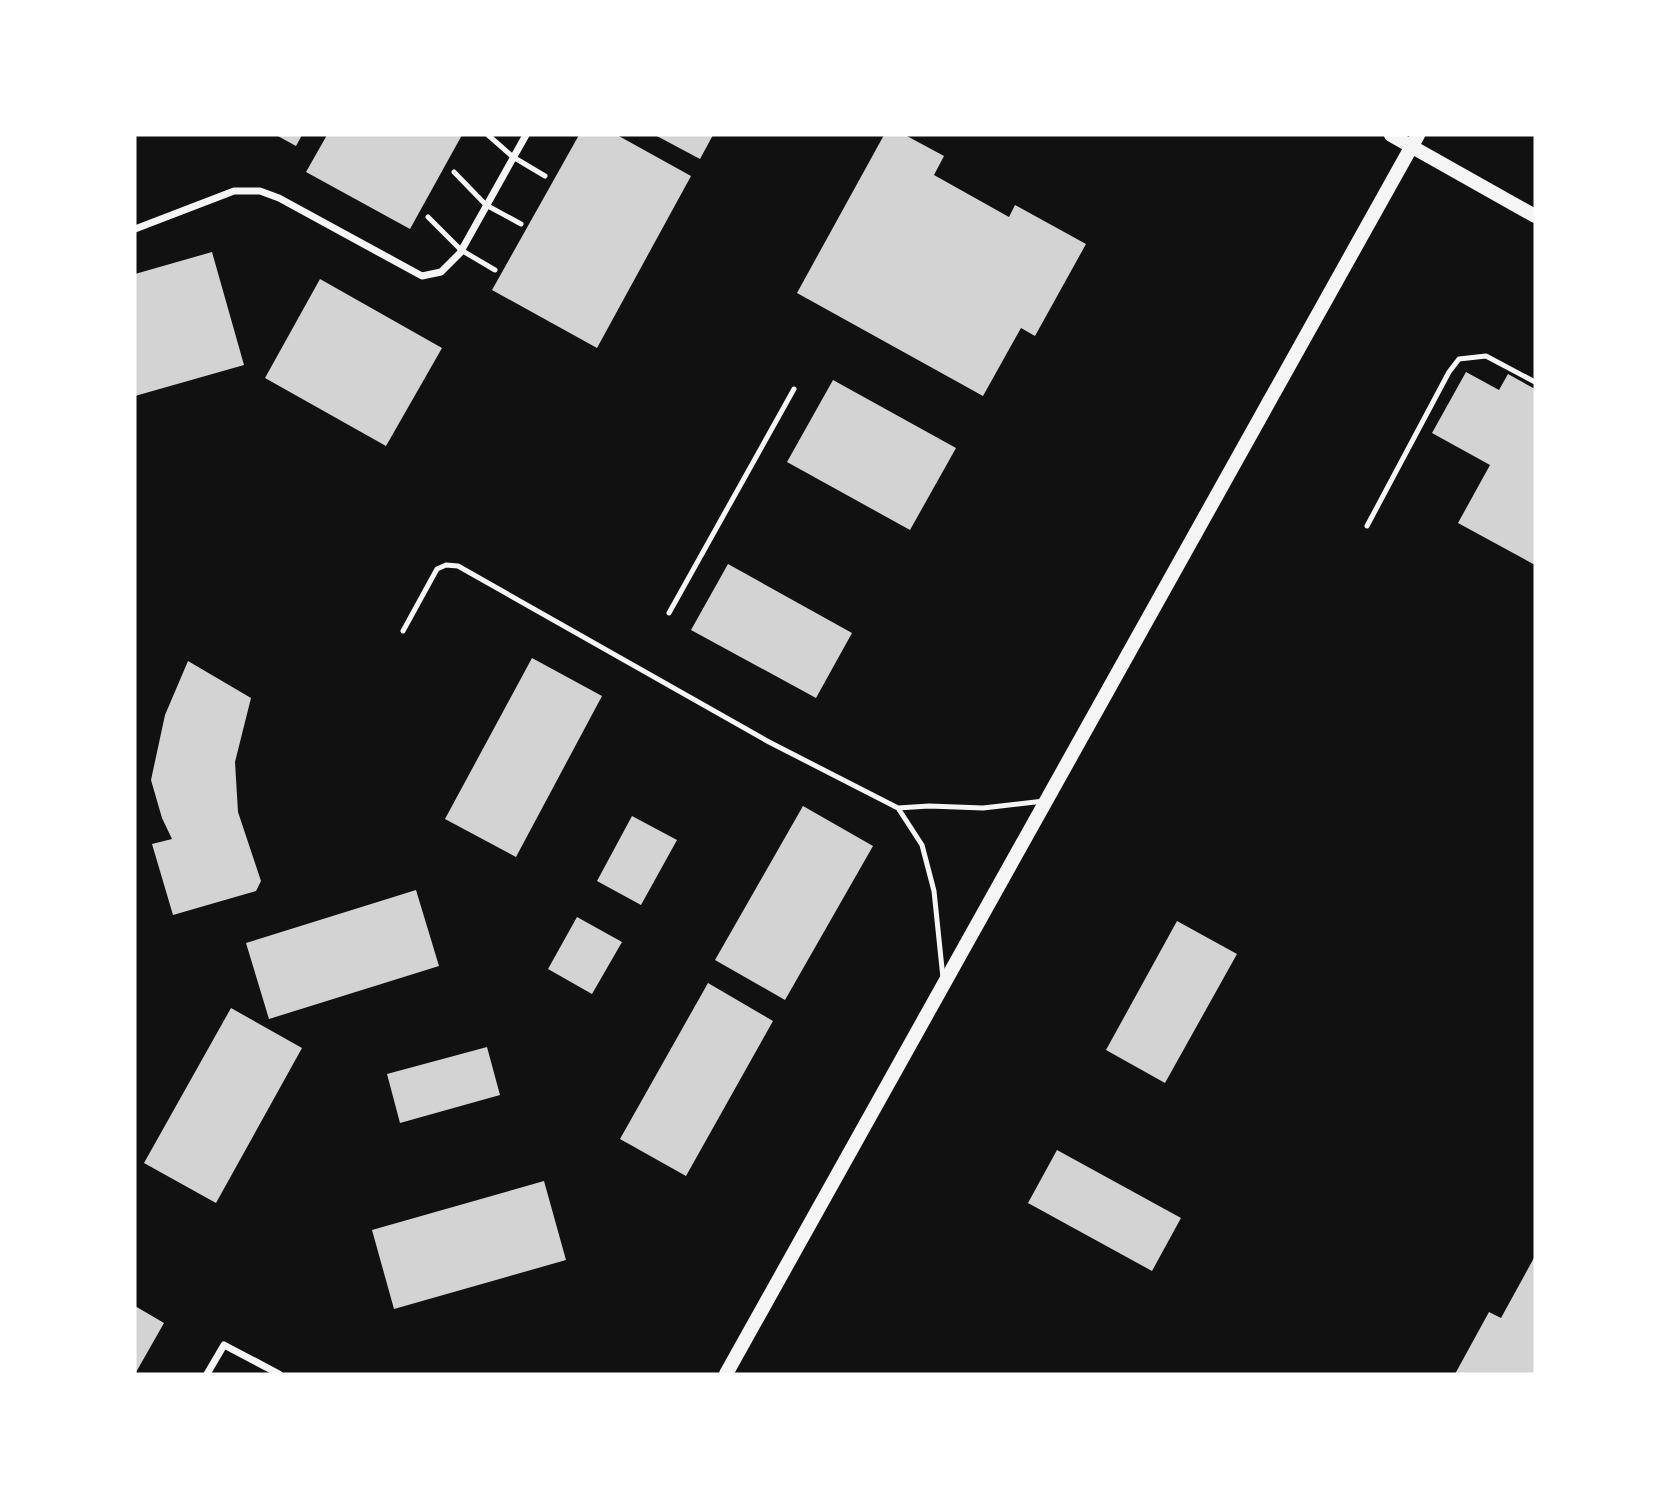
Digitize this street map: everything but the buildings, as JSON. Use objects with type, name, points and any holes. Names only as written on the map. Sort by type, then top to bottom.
[{"type":"main road","points":[[1391,135],[1415,141],[1535,216]]},
{"type":"main road","points":[[726,1374],[1415,141]]},
{"type":"street","points":[[135,229],[234,191],[260,191],[279,198],[422,276],[441,272],[461,250],[526,135]]},
{"type":"street","points":[[207,1374],[223,1345],[279,1374]]},
{"type":"lane","points":[[488,135],[513,157],[545,176]]},
{"type":"lane","points":[[454,172],[486,205],[520,224]]},
{"type":"lane","points":[[428,216],[461,250],[495,270]]},
{"type":"lane","points":[[1367,526],[1449,372],[1459,359],[1486,356],[1535,382]]},
{"type":"lane","points":[[669,613],[794,389]]},
{"type":"lane","points":[[403,631],[437,569],[446,565],[458,566],[769,742],[898,808],[922,845],[934,891],[944,986]]},
{"type":"lane","points":[[898,808],[983,808],[1047,801]]}]
